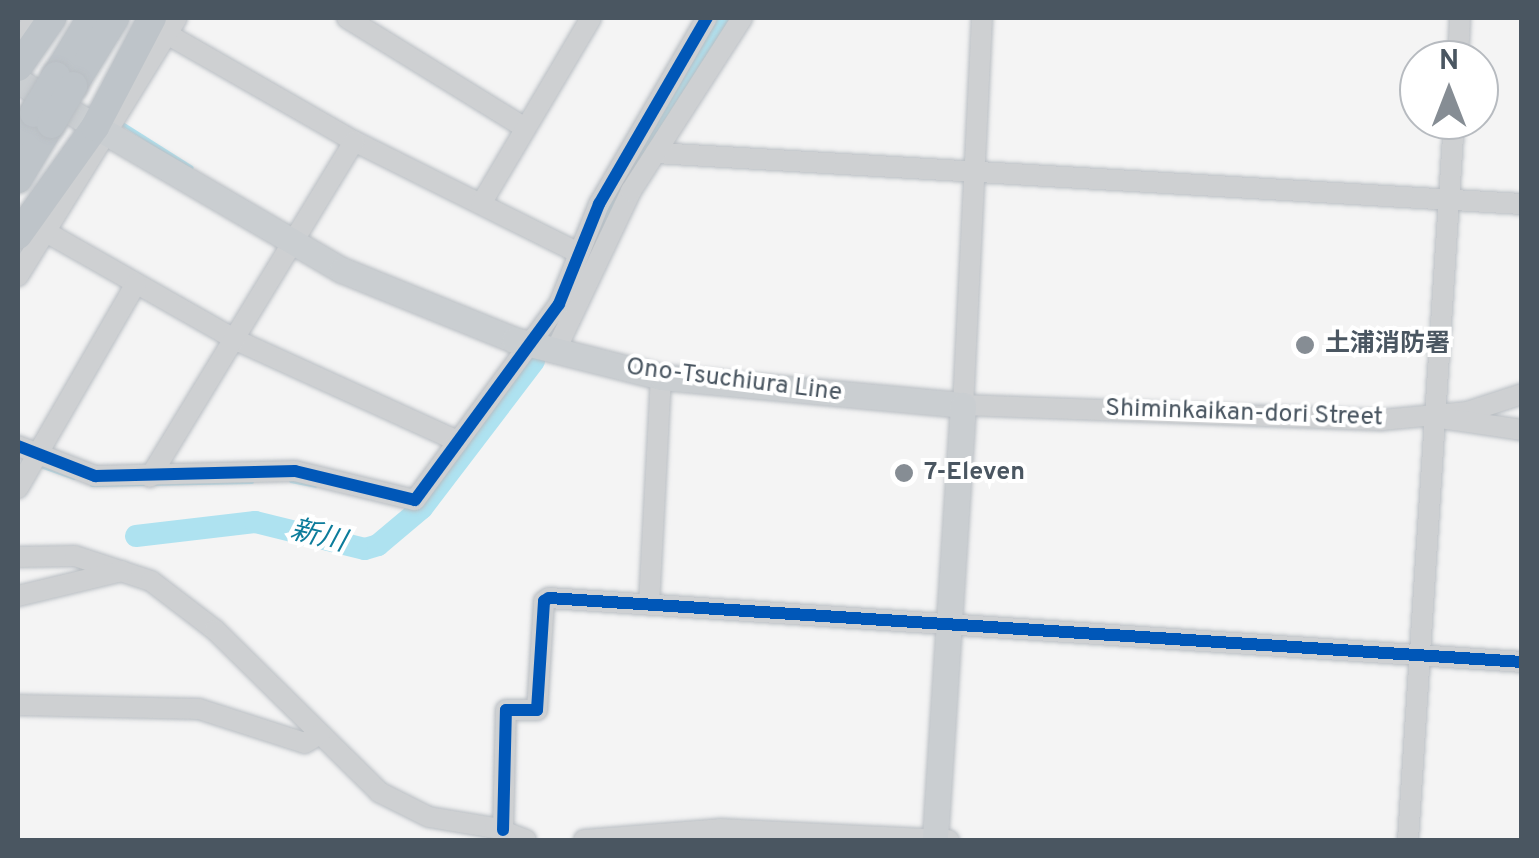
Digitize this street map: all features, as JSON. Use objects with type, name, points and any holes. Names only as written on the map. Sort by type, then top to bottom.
[{"type":"highway","points":[[18,67],[52,18]]},
{"type":"highway","points":[[65,81],[91,18]]},
{"type":"highway","points":[[18,179],[42,119],[65,81],[115,18]]},
{"type":"highway","points":[[18,235],[102,131],[166,23]]},
{"type":"highway","points":[[18,140],[42,119]]},
{"type":"main road","name":"Ono-Tsuchiura Line","points":[[18,81],[294,242],[391,292],[544,349],[661,377],[962,405]]},
{"type":"main road","points":[[936,840],[962,405]]},
{"type":"street","points":[[18,44],[34,18]]},
{"type":"street","points":[[347,18],[525,128]]},
{"type":"street","points":[[544,349],[579,253],[624,158],[707,18]]},
{"type":"street","points":[[28,450],[95,476],[296,471],[414,500],[458,441],[544,349],[630,191],[742,18]]},
{"type":"street","points":[[962,405],[982,18]]},
{"type":"street","points":[[481,204],[585,19]]},
{"type":"street","points":[[166,23],[354,141],[579,253]]},
{"type":"street","points":[[18,276],[102,131]]},
{"type":"street","points":[[1408,840],[1452,140]]},
{"type":"street","points":[[150,477],[354,141]]},
{"type":"street","points":[[656,153],[1522,204]]},
{"type":"street","points":[[46,232],[236,340],[458,441]]},
{"type":"street","points":[[18,488],[28,450],[136,284]]},
{"type":"street","points":[[649,605],[661,377]]},
{"type":"street","name":"Shiminkaikan-dori Street","points":[[962,405],[1435,416],[1522,394]]},
{"type":"street","points":[[1435,416],[1461,426],[1522,430]]},
{"type":"street","points":[[18,557],[75,556],[151,581],[215,630],[380,792],[429,817],[503,830],[526,840]]},
{"type":"street","points":[[18,596],[124,570]]},
{"type":"street","points":[[503,830],[506,710],[537,710],[544,600],[1522,662]]},
{"type":"street","points":[[18,705],[198,709],[306,743],[320,734]]},
{"type":"street","points":[[429,817],[443,840]]},
{"type":"street","points":[[584,840],[720,829],[948,840]]},
{"type":"waterway","name":"新川","points":[[590,256],[631,171],[723,18]]},
{"type":"waterway","points":[[124,125],[192,168]]},
{"type":"waterway","name":"新川","points":[[136,536],[255,522],[365,549],[378,545],[422,508],[534,361]]},
{"type":"waterway","points":[[41,466],[74,478]]},
{"type":"waterway","points":[[291,481],[316,486]]},
{"type":"waterway","points":[[92,485],[252,482]]},
{"type":"cycle path","points":[[18,446],[95,476],[295,471],[415,500],[559,304],[599,204],[707,18]]},
{"type":"cycle path","points":[[503,830],[506,710],[537,710],[544,601],[549,598],[1522,662]]},
{"type":"place","name":"土浦消防署","points":[[1305,345]]},
{"type":"place","name":"7-Eleven","points":[[904,473]]}]
